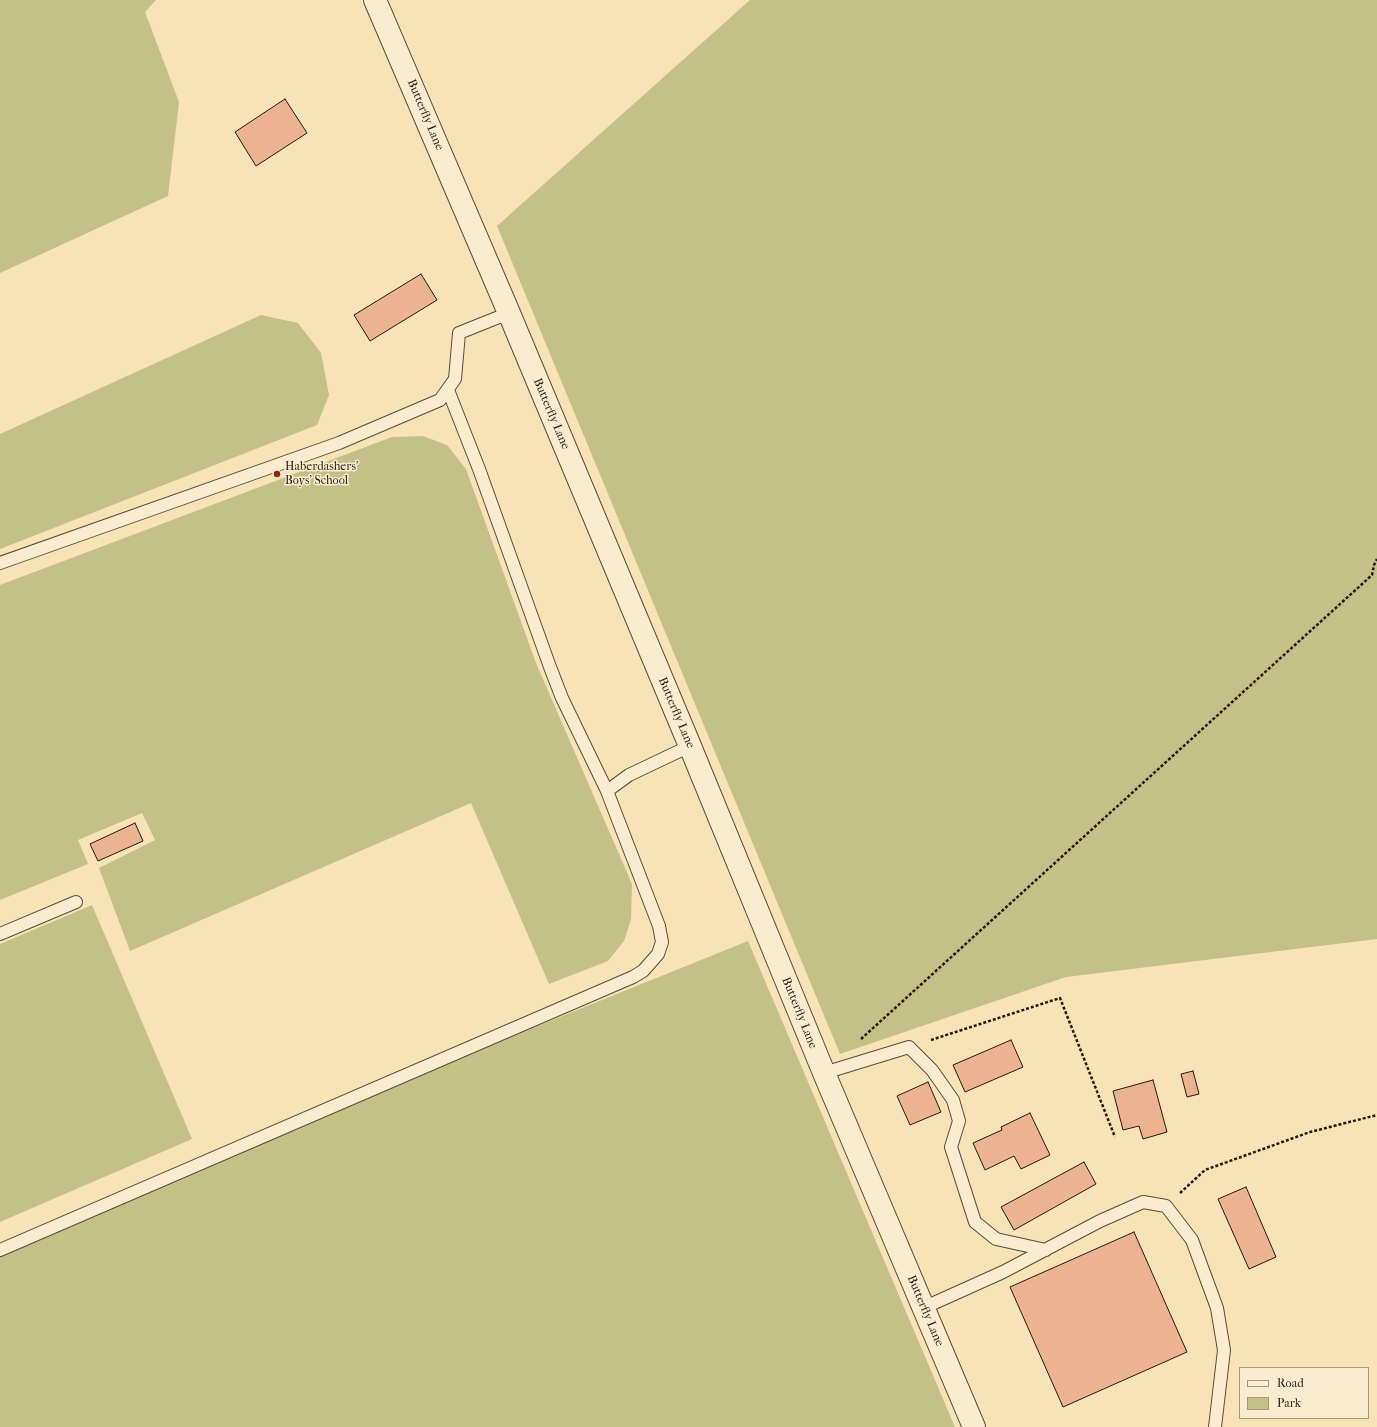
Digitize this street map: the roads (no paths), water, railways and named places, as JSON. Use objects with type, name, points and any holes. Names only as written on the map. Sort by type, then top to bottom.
[{"type":"street","name":"Butterfly Lane","points":[[381,2],[824,1073],[974,1427]]},
{"type":"lane","points":[[0,563],[339,443],[440,400],[455,379],[458,333],[509,313]]},
{"type":"lane","points":[[0,1250],[643,971],[658,954],[662,942],[659,926],[607,790],[562,698],[479,469],[448,390]]},
{"type":"lane","points":[[607,790],[629,775],[690,746]]},
{"type":"lane","points":[[0,934],[76,902]]},
{"type":"lane","points":[[824,1073],[909,1046],[932,1070],[953,1100],[959,1122],[951,1147],[975,1222],[996,1239],[1046,1250]]},
{"type":"lane","points":[[923,1308],[1003,1272],[1100,1221],[1143,1202],[1166,1206],[1192,1240],[1217,1308],[1224,1350],[1215,1427]]},
{"type":"place","name":"Haberdashers' Boys' School","points":[[277,474]]}]
